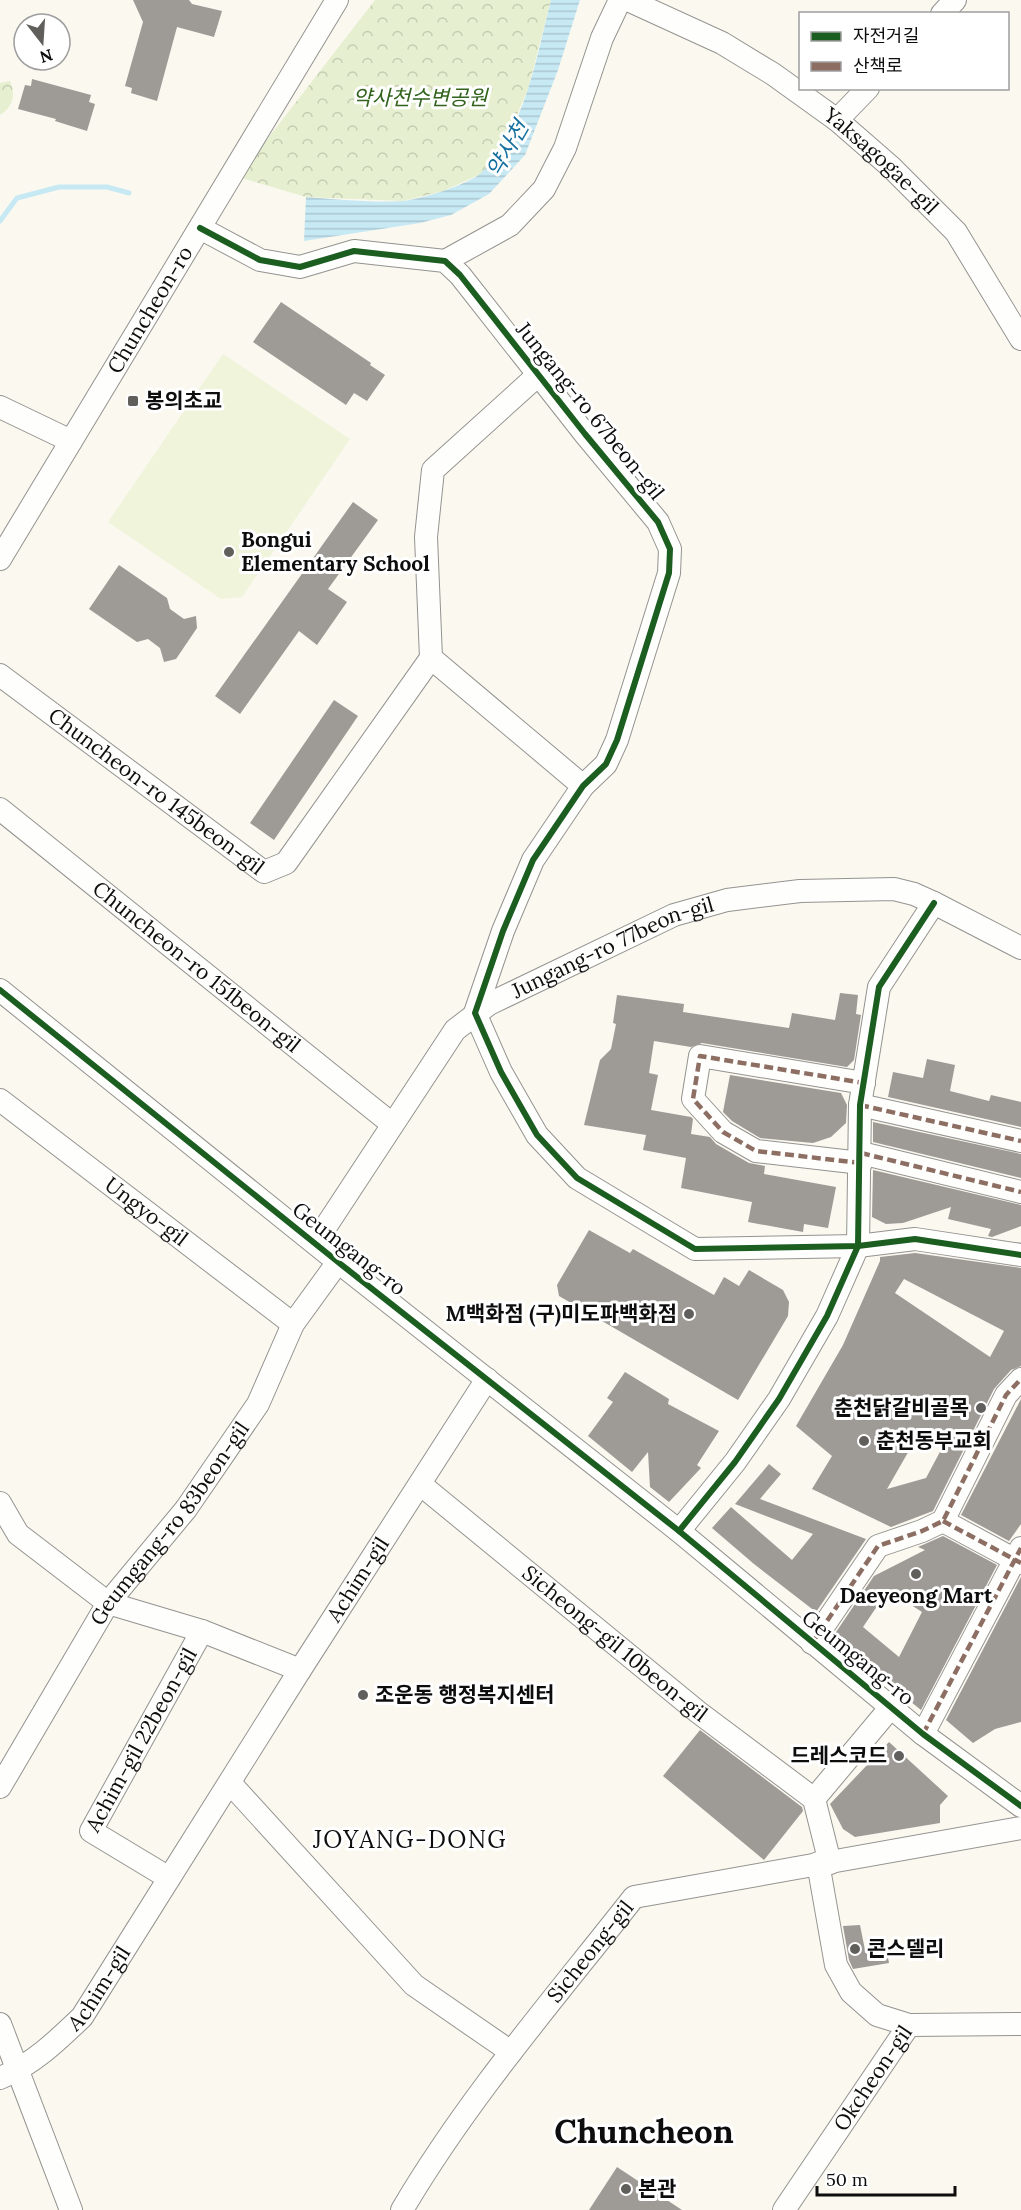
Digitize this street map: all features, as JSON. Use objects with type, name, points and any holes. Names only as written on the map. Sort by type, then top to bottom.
[{"type":"street","name":"Chuncheon-ro","points":[[0,559],[337,0]]},
{"type":"street","points":[[200,228],[260,260],[300,267],[354,251],[445,261],[510,225],[544,189],[564,148],[602,38],[620,0]]},
{"type":"street","name":"Yaksagogae-gil","points":[[628,0],[722,43],[773,74],[837,120],[891,167],[956,232],[1021,339]]},
{"type":"street","points":[[944,12],[955,0]]},
{"type":"street","points":[[837,120],[866,90]]},
{"type":"street","name":"Jungang-ro 67beon-gil","points":[[445,261],[460,275],[658,522],[670,549],[669,573],[618,740],[606,764],[583,786],[533,860],[503,931],[476,1014]]},
{"type":"street","points":[[538,375],[433,470],[426,537],[431,658],[583,786]]},
{"type":"street","points":[[0,407],[71,441]]},
{"type":"street","name":"Chuncheon-ro 145beon-gil","points":[[0,675],[264,872],[286,863],[431,658]]},
{"type":"street","name":"Chuncheon-ro 151beon-gil","points":[[0,809],[392,1124]]},
{"type":"street","name":"Jungang-ro 77beon-gil","points":[[315,1243],[455,1030],[489,1004],[674,915],[728,900],[800,891],[894,889],[914,894],[934,903],[1021,948]]},
{"type":"street","points":[[679,1531],[735,1462],[779,1399],[828,1316],[858,1246],[862,1094],[879,987],[934,903]]},
{"type":"street","name":"Geumgang-ro","points":[[0,990],[338,1262],[679,1531],[923,1734],[1021,1806]]},
{"type":"street","points":[[476,1014],[501,1071],[537,1135],[577,1178],[695,1249],[858,1246],[915,1239],[1021,1255]]},
{"type":"street","points":[[1021,1141],[862,1094],[700,1056],[693,1099],[723,1132],[756,1151],[861,1158],[1021,1192]]},
{"type":"street","name":"Ungyo-gil","points":[[0,1100],[293,1324]]},
{"type":"street","name":"Geumgang-ro 83beon-gil","points":[[0,1787],[108,1603],[186,1509],[258,1404],[293,1324],[338,1262]]},
{"type":"street","name":"Achim-gil","points":[[9,2074],[56,2042],[82,2017],[300,1670],[487,1379]]},
{"type":"street","points":[[812,1642],[878,1546],[943,1521],[1006,1395],[1021,1379]]},
{"type":"street","name":"Sicheong-gil 10beon-gil","points":[[420,1484],[698,1712],[814,1800]]},
{"type":"street","points":[[0,1503],[18,1534],[108,1603],[202,1631],[300,1670]]},
{"type":"street","points":[[923,1734],[1019,1557],[943,1521]]},
{"type":"street","name":"Achim-gil 22beon-gil","points":[[169,1878],[91,1831],[202,1631]]},
{"type":"street","points":[[824,1863],[814,1800],[891,1707]]},
{"type":"street","points":[[230,1783],[414,1985],[511,2052]]},
{"type":"street","name":"Sicheong-gil","points":[[402,2210],[429,2164],[511,2052],[634,1897],[1021,1828]]},
{"type":"street","name":"Okcheon-gil","points":[[784,2210],[909,2025],[877,2015],[850,1992],[836,1965],[824,1863]]},
{"type":"street","points":[[0,2024],[9,2074],[71,2210]]},
{"type":"street","points":[[909,2025],[1021,2024]]},
{"type":"green space","name":"약사천수변공원","points":[[375,0],[551,0],[528,89],[507,138],[481,174],[443,191],[403,201],[306,197],[238,177]]},
{"type":"green space","points":[[10,81],[13,91],[12,100],[8,108],[0,115],[0,83]]},
{"type":"green space","points":[[223,354],[350,439],[242,597],[221,599],[108,522]]},
{"type":"water","name":"약사천","points":[[551,0],[580,0],[558,70],[525,155],[489,194],[451,215],[420,223],[304,241],[306,197],[378,202],[410,200],[456,186],[482,172],[497,154],[519,113],[534,68]]},
{"type":"building","points":[[133,0],[189,0],[192,4],[222,11],[214,37],[177,27],[157,101],[131,93],[132,88],[125,86],[143,22]]},
{"type":"building","points":[[32,79],[91,95],[89,102],[95,104],[87,131],[55,121],[56,119],[18,109],[25,85],[31,86]]},
{"type":"building","points":[[281,302],[385,375],[367,401],[354,393],[346,405],[253,342]]},
{"type":"building","points":[[353,502],[378,520],[328,589],[347,602],[317,645],[299,631],[240,714],[215,696]]},
{"type":"building","points":[[119,565],[167,598],[170,609],[184,619],[196,616],[197,628],[176,659],[164,662],[160,648],[148,639],[137,642],[89,609]]},
{"type":"building","points":[[334,700],[358,716],[274,840],[250,823]]},
{"type":"building","points":[[840,993],[858,995],[856,1014],[861,1015],[854,1060],[847,1067],[702,1043],[691,1047],[654,1041],[649,1073],[658,1075],[651,1110],[691,1117],[693,1119],[691,1134],[710,1137],[716,1144],[749,1163],[765,1166],[764,1174],[836,1187],[828,1228],[804,1224],[803,1232],[748,1222],[752,1202],[681,1188],[686,1158],[643,1150],[646,1135],[584,1125],[600,1060],[611,1049],[616,1024],[613,1023],[617,995],[684,1004],[683,1012],[789,1028],[792,1013],[835,1020]]},
{"type":"building","points":[[927,1059],[955,1065],[950,1091],[989,1101],[991,1095],[1021,1102],[1021,1127],[888,1097],[893,1072],[923,1078]]},
{"type":"building","points":[[730,1075],[841,1093],[847,1105],[846,1123],[831,1137],[813,1143],[760,1138],[732,1121],[723,1112]]},
{"type":"building","points":[[873,1122],[1021,1154],[1021,1178],[873,1142]]},
{"type":"building","points":[[873,1170],[1021,1205],[1021,1226],[992,1237],[988,1236],[991,1229],[948,1219],[951,1207],[903,1223],[886,1224],[872,1217]]},
{"type":"building","name":"M백화점 (구)미도파백화점","points":[[589,1230],[630,1253],[633,1249],[714,1295],[724,1277],[739,1286],[749,1270],[783,1290],[789,1302],[788,1316],[738,1400],[559,1296],[557,1285]]},
{"type":"building","points":[[915,1253],[1021,1268],[1021,1366],[1011,1370],[994,1389],[933,1511],[891,1527],[812,1489],[832,1456],[796,1426],[843,1345],[880,1257]],"holes":[[[904,1279],[1004,1331],[990,1357],[895,1293]],[[918,1435],[942,1448],[926,1478],[887,1489]]]},
{"type":"building","points":[[625,1372],[669,1399],[668,1404],[719,1431],[697,1465],[701,1468],[669,1502],[650,1487],[648,1452],[632,1472],[588,1436],[613,1402],[607,1398]]},
{"type":"building","points":[[1021,1399],[1021,1524],[1009,1541],[961,1515]]},
{"type":"building","points":[[769,1464],[781,1474],[760,1499],[866,1539],[816,1612],[712,1528],[731,1507],[792,1560],[813,1534],[735,1504]]},
{"type":"building","points":[[943,1536],[997,1565],[921,1710],[832,1638],[874,1576],[925,1550],[918,1547]],"holes":[[[888,1590],[922,1612],[899,1657],[863,1627]]]},
{"type":"building","points":[[1021,1577],[1021,1722],[995,1729],[973,1743],[946,1720]]},
{"type":"building","points":[[700,1730],[802,1807],[803,1811],[764,1860],[663,1776]]},
{"type":"building","points":[[889,1742],[948,1796],[940,1805],[940,1823],[855,1837],[843,1829],[830,1804]]},
{"type":"building","name":"콘스델리","points":[[860,1925],[865,1950],[886,1947],[889,1963],[853,1969],[849,1960],[843,1926]]},
{"type":"building","name":"본관","points":[[617,2167],[682,2210],[589,2210]]},
{"type":"waterway","points":[[0,221],[17,198],[59,187],[107,187],[129,193]]},
{"type":"marked path","points":[[861,1163],[756,1151],[723,1132],[693,1099],[700,1056],[864,1083]]},
{"type":"marked path","points":[[860,1105],[1021,1141]]},
{"type":"marked path","points":[[861,1153],[1021,1192]]},
{"type":"marked path","points":[[812,1643],[878,1546],[943,1521],[1006,1395],[1021,1379]]},
{"type":"marked path","points":[[943,1521],[1021,1563]]},
{"type":"marked path","points":[[923,1734],[1021,1548]]},
{"type":"cycle path","points":[[200,228],[260,260],[300,267],[354,251],[445,261],[460,275],[585,434],[658,522],[670,549],[669,573],[617,740],[606,764],[583,786],[533,860],[503,931],[475,1013],[501,1072],[537,1135],[577,1178],[695,1249],[858,1246],[915,1239],[1021,1255]]},
{"type":"cycle path","points":[[679,1531],[735,1462],[779,1399],[827,1316],[858,1246],[860,1105],[879,987],[934,903]]},
{"type":"cycle path","points":[[0,990],[338,1262],[679,1531],[923,1734],[1021,1806]]},
{"type":"place","name":"봉의초교","points":[[133,401]]},
{"type":"place","name":"Bongui Elementary School","points":[[229,552]]},
{"type":"place","name":"M백화점 (구)미도파백화점","points":[[689,1314]]},
{"type":"place","name":"춘천닭갈비골목","points":[[981,1408]]},
{"type":"place","name":"춘천동부교회","points":[[864,1441]]},
{"type":"place","name":"Daeyeong Mart","points":[[916,1574]]},
{"type":"place","name":"조운동 행정복지센터","points":[[363,1695]]},
{"type":"place","name":"드레스코드","points":[[899,1756]]},
{"type":"place","name":"콘스델리","points":[[855,1949]]},
{"type":"place","name":"본관","points":[[626,2189]]},
{"type":"district","name":"JOYANG-DONG","points":[[410,1840]]},
{"type":"district","name":"Chuncheon","points":[[644,2131]]}]
